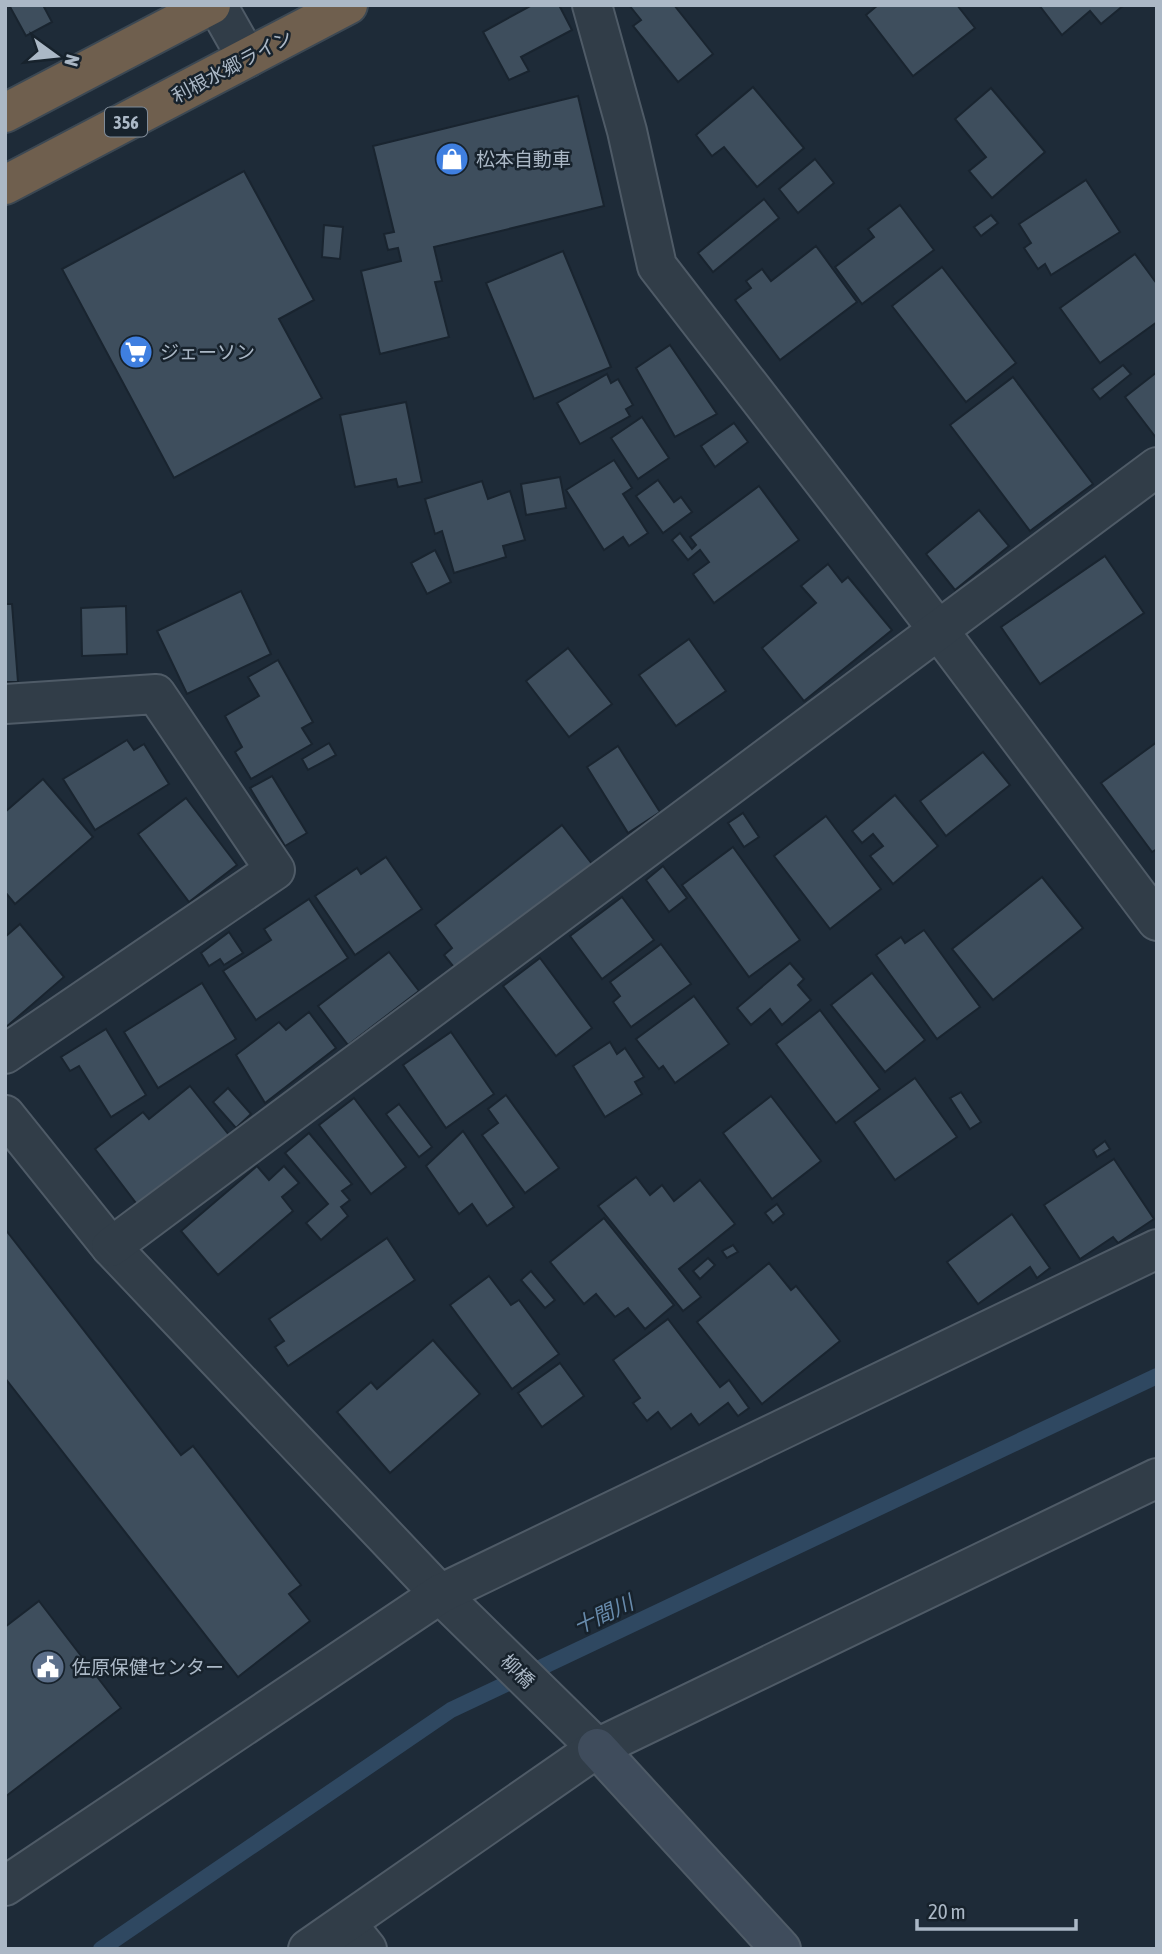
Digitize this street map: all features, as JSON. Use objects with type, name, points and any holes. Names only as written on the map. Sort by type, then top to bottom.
[{"type":"highway","points":[[5,113],[211,5]]},
{"type":"highway","name":"利根水郷ライン","points":[[5,186],[348,5]]},
{"type":"street","points":[[217,5],[247,58]]},
{"type":"street","points":[[592,5],[627,131],[657,266],[939,631],[1157,921]]},
{"type":"street","points":[[111,1247],[1157,467]]},
{"type":"street","points":[[5,704],[156,694],[275,870],[5,1054]]},
{"type":"street","name":"柳橋","points":[[5,1115],[111,1247],[440,1594],[597,1748]]},
{"type":"street","points":[[5,1886],[440,1594],[1157,1249]]},
{"type":"street","points":[[308,1949],[357,1936],[597,1748],[1157,1478]]},
{"type":"street","points":[[597,1748],[781,1949]]},
{"type":"building","points":[[9,5],[43,5],[52,22],[26,36]]},
{"type":"building","points":[[532,5],[559,5],[572,30],[521,57],[529,71],[509,80],[483,32]]},
{"type":"building","points":[[629,5],[674,5],[713,54],[678,82],[633,26],[641,20]]},
{"type":"building","points":[[878,5],[957,5],[975,28],[913,76],[866,15]]},
{"type":"building","points":[[1039,5],[1124,5],[1101,24],[1090,11],[1062,35]]},
{"type":"building","points":[[753,87],[804,148],[757,187],[724,147],[712,156],[696,135]]},
{"type":"building","points":[[991,88],[1045,152],[992,198],[969,171],[986,157],[955,119]]},
{"type":"building","points":[[578,96],[604,206],[434,247],[442,281],[435,282],[449,337],[380,354],[361,271],[401,261],[398,248],[388,250],[384,234],[394,232],[373,146]]},
{"type":"building","points":[[815,159],[834,183],[798,213],[779,189]]},
{"type":"building","points":[[244,171],[314,300],[279,319],[322,398],[174,478],[62,269]]},
{"type":"building","points":[[1086,180],[1120,232],[1051,275],[1045,264],[1038,269],[1024,248],[1031,243],[1019,224]]},
{"type":"building","points":[[764,199],[779,218],[713,272],[698,253]]},
{"type":"building","points":[[900,205],[934,250],[862,304],[835,267],[874,237],[868,229]]},
{"type":"building","points":[[991,215],[998,223],[981,236],[974,227]]},
{"type":"building","points":[[324,225],[343,227],[340,259],[322,257]]},
{"type":"building","points":[[816,246],[857,302],[780,360],[735,300],[751,288],[746,281],[762,269],[771,281]]},
{"type":"building","points":[[563,251],[611,367],[534,399],[486,283]]},
{"type":"building","points":[[1135,254],[1157,284],[1157,322],[1100,363],[1060,308]]},
{"type":"building","points":[[942,267],[1016,363],[966,402],[892,306]]},
{"type":"building","points":[[670,345],[717,414],[675,437],[636,368]]},
{"type":"building","points":[[1123,365],[1131,374],[1100,399],[1092,389]]},
{"type":"building","points":[[1157,372],[1157,439],[1125,397]]},
{"type":"building","points":[[607,374],[611,383],[618,379],[633,405],[626,409],[630,416],[580,444],[557,403]]},
{"type":"building","points":[[1013,377],[1093,484],[1030,531],[950,425]]},
{"type":"building","points":[[406,402],[422,482],[398,487],[396,479],[355,487],[340,415]]},
{"type":"building","points":[[642,417],[669,458],[638,479],[611,438]]},
{"type":"building","points":[[734,423],[748,442],[715,467],[701,446]]},
{"type":"building","points":[[614,460],[632,488],[623,494],[648,533],[629,546],[623,537],[604,550],[566,490]]},
{"type":"building","points":[[560,477],[566,508],[526,515],[521,484]]},
{"type":"building","points":[[658,480],[674,502],[681,497],[692,512],[663,533],[636,496]]},
{"type":"building","points":[[482,481],[488,499],[510,491],[525,540],[503,546],[506,557],[454,573],[442,531],[435,534],[425,499]]},
{"type":"building","points":[[759,486],[799,540],[714,603],[693,574],[709,562],[700,550],[688,560],[672,540],[680,533],[692,549],[696,545],[690,537]]},
{"type":"building","points":[[979,510],[1009,546],[955,590],[926,554]]},
{"type":"building","points":[[435,550],[451,582],[427,594],[411,563]]},
{"type":"building","points":[[1105,556],[1144,613],[1040,684],[1001,627]]},
{"type":"building","points":[[828,564],[842,582],[848,577],[892,630],[804,701],[762,648],[816,603],[801,586]]},
{"type":"building","points":[[241,591],[271,654],[187,694],[157,631]]},
{"type":"building","points":[[5,604],[12,604],[18,682],[5,682]]},
{"type":"building","points":[[126,606],[127,654],[82,656],[81,608]]},
{"type":"building","points":[[689,639],[726,691],[676,726],[639,675]]},
{"type":"building","points":[[568,648],[612,704],[569,737],[526,681]]},
{"type":"building","points":[[278,660],[313,722],[302,728],[312,744],[251,779],[235,752],[242,747],[225,716],[259,696],[248,677]]},
{"type":"building","points":[[127,740],[134,750],[144,744],[169,784],[95,830],[63,779]]},
{"type":"building","points":[[1157,742],[1157,849],[1152,852],[1101,783]]},
{"type":"building","points":[[329,743],[336,755],[308,770],[302,759]]},
{"type":"building","points":[[618,746],[660,812],[628,833],[587,767]]},
{"type":"building","points":[[983,752],[1010,785],[946,836],[920,801]]},
{"type":"building","points":[[272,776],[307,833],[285,846],[250,788]]},
{"type":"building","points":[[43,779],[93,837],[15,904],[5,892],[5,812]]},
{"type":"building","points":[[895,795],[938,846],[893,884],[870,856],[883,846],[873,834],[862,843],[852,831]]},
{"type":"building","points":[[186,798],[237,865],[189,902],[138,834]]},
{"type":"building","points":[[743,813],[759,837],[744,847],[728,823]]},
{"type":"building","points":[[826,816],[881,889],[830,929],[774,856]]},
{"type":"building","points":[[562,825],[592,864],[457,971],[444,955],[452,948],[435,925]]},
{"type":"building","points":[[733,847],[800,940],[749,977],[682,885]]},
{"type":"building","points":[[386,857],[422,909],[355,955],[315,896],[357,868],[361,874]]},
{"type":"building","points":[[663,866],[687,898],[669,912],[646,880]]},
{"type":"building","points":[[1042,877],[1083,928],[993,1000],[952,949]]},
{"type":"building","points":[[622,897],[654,940],[602,979],[570,936]]},
{"type":"building","points":[[309,899],[348,958],[256,1020],[223,971],[271,940],[264,929]]},
{"type":"building","points":[[20,924],[64,977],[5,1028],[5,937]]},
{"type":"building","points":[[924,930],[980,1007],[937,1039],[876,955],[901,937],[905,943]]},
{"type":"building","points":[[229,932],[243,953],[224,965],[220,959],[209,966],[201,953]]},
{"type":"building","points":[[661,944],[691,984],[631,1027],[613,1002],[620,996],[610,982]]},
{"type":"building","points":[[389,952],[419,991],[348,1045],[318,1006]]},
{"type":"building","points":[[540,958],[592,1028],[556,1056],[503,986]]},
{"type":"building","points":[[790,963],[804,979],[798,985],[811,1000],[782,1025],[770,1009],[751,1025],[737,1008]]},
{"type":"building","points":[[872,973],[925,1040],[885,1072],[831,1005]]},
{"type":"building","points":[[202,983],[236,1039],[158,1088],[124,1032]]},
{"type":"building","points":[[694,996],[729,1044],[675,1083],[663,1066],[659,1069],[636,1039]]},
{"type":"building","points":[[820,1010],[880,1089],[836,1123],[776,1044]]},
{"type":"building","points":[[309,1012],[336,1048],[265,1103],[236,1055],[279,1022],[286,1030]]},
{"type":"building","points":[[106,1029],[146,1095],[111,1117],[79,1066],[70,1071],[61,1057]]},
{"type":"building","points":[[451,1032],[494,1094],[446,1128],[403,1065]]},
{"type":"building","points":[[610,1042],[617,1054],[625,1048],[644,1077],[635,1082],[642,1094],[605,1117],[573,1066]]},
{"type":"building","points":[[915,1078],[957,1137],[895,1180],[854,1122]]},
{"type":"building","points":[[190,1086],[229,1135],[139,1207],[95,1149],[143,1112],[149,1119]]},
{"type":"building","points":[[228,1088],[251,1114],[236,1128],[213,1102]]},
{"type":"building","points":[[961,1092],[981,1122],[970,1129],[950,1098]]},
{"type":"building","points":[[506,1095],[559,1168],[525,1193],[482,1135],[498,1123],[488,1109]]},
{"type":"building","points":[[771,1096],[821,1161],[772,1199],[723,1133]]},
{"type":"building","points":[[354,1098],[406,1167],[371,1194],[319,1125]]},
{"type":"building","points":[[399,1104],[432,1147],[419,1157],[386,1114]]},
{"type":"building","points":[[463,1131],[514,1207],[487,1226],[472,1204],[459,1214],[426,1166]]},
{"type":"building","points":[[309,1133],[352,1184],[342,1191],[350,1200],[341,1207],[348,1216],[321,1240],[306,1223],[328,1204],[285,1153]]},
{"type":"building","points":[[1105,1141],[1110,1149],[1097,1157],[1093,1150]]},
{"type":"building","points":[[1114,1159],[1154,1219],[1118,1243],[1113,1237],[1080,1259],[1044,1205]]},
{"type":"building","points":[[257,1166],[269,1180],[284,1166],[299,1183],[282,1197],[293,1211],[218,1275],[181,1231]]},
{"type":"building","points":[[636,1177],[650,1195],[662,1185],[674,1201],[700,1180],[735,1224],[679,1269],[701,1297],[683,1311],[598,1206]]},
{"type":"building","points":[[777,1204],[784,1214],[773,1223],[765,1213]]},
{"type":"building","points":[[1012,1214],[1050,1268],[1037,1278],[1030,1267],[978,1304],[947,1262]]},
{"type":"building","points":[[604,1218],[674,1305],[645,1329],[628,1308],[615,1317],[596,1294],[584,1304],[550,1262]]},
{"type":"building","points":[[5,1229],[181,1455],[193,1446],[301,1585],[289,1594],[310,1621],[238,1677],[5,1378]]},
{"type":"building","points":[[387,1238],[415,1280],[288,1366],[275,1347],[284,1341],[269,1319]]},
{"type":"building","points":[[733,1245],[738,1252],[727,1258],[722,1251]]},
{"type":"building","points":[[708,1258],[715,1265],[700,1279],[693,1271]]},
{"type":"building","points":[[769,1263],[791,1290],[796,1286],[840,1341],[762,1404],[697,1322]]},
{"type":"building","points":[[531,1271],[555,1300],[545,1308],[521,1280]]},
{"type":"building","points":[[489,1276],[511,1305],[519,1300],[559,1354],[512,1389],[450,1305]]},
{"type":"building","points":[[668,1319],[720,1387],[729,1380],[749,1408],[738,1416],[728,1403],[699,1425],[691,1414],[671,1429],[658,1412],[647,1421],[633,1403],[640,1398],[613,1360]]},
{"type":"building","points":[[433,1340],[480,1394],[390,1473],[337,1412],[371,1382],[377,1389]]},
{"type":"building","points":[[560,1363],[584,1396],[542,1427],[518,1393]]},
{"type":"building","name":"佐原保健センター","points":[[39,1601],[121,1708],[5,1797],[5,1627]]},
{"type":"waterway","name":"十間川","points":[[101,1949],[451,1710],[1157,1376]]},
{"type":"place","name":"松本自動車","points":[[452,159]]},
{"type":"place","name":"ジェーソン","points":[[136,352]]},
{"type":"place","name":"佐原保健センター","points":[[48,1667]]}]
